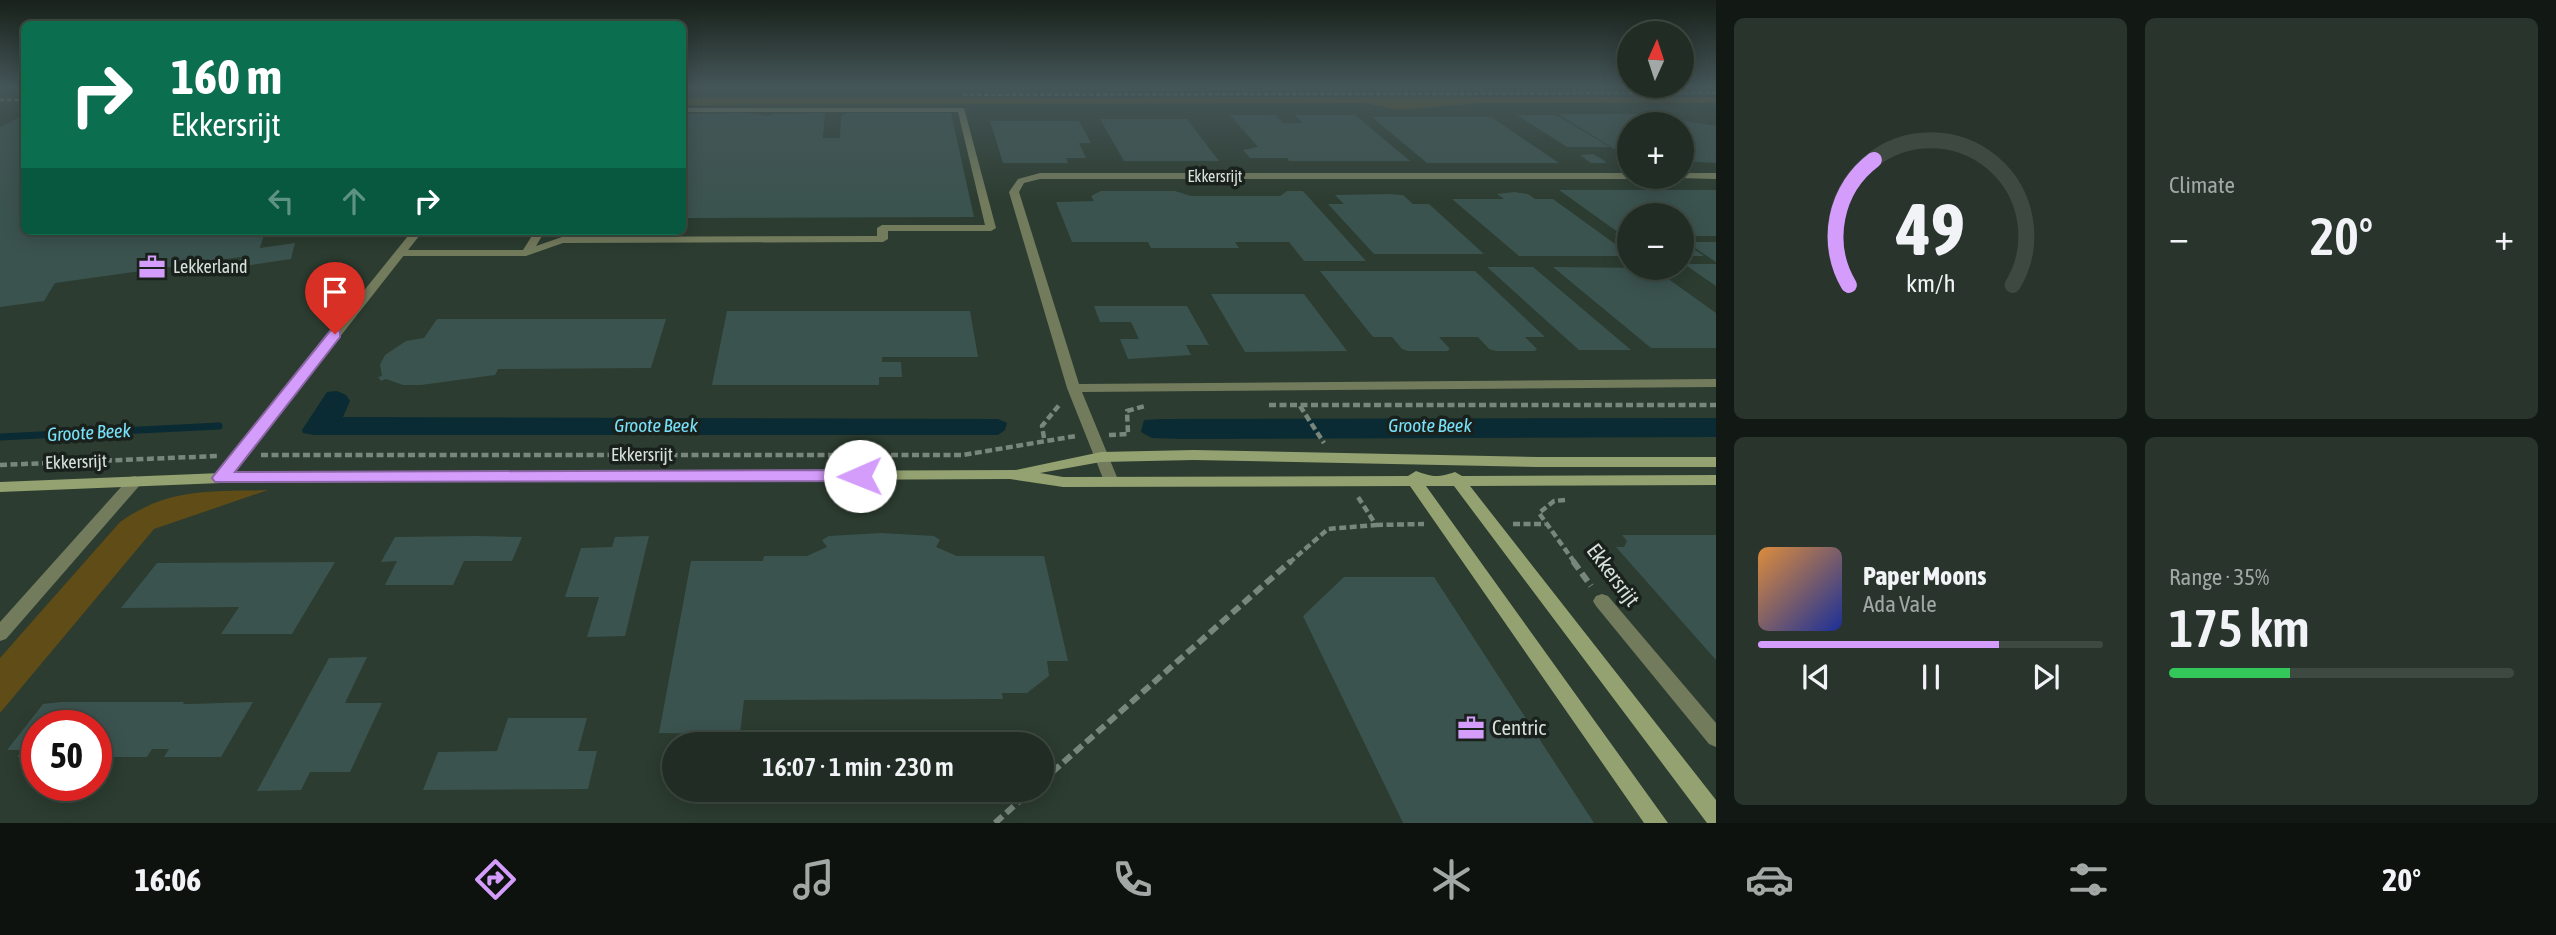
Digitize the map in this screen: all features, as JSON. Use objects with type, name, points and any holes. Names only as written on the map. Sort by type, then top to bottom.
[{"type":"main road","name":"Ekkersrijt","points":[[1010,474],[1101,457],[1194,455],[1716,462]]},
{"type":"main road","name":"Ekkersrijt","points":[[1425,460],[1460,479],[1716,817]]},
{"type":"main road","points":[[1425,460],[1414,480],[1657,823]]},
{"type":"main road","name":"Ekkersrijt","points":[[0,487],[221,478],[1010,474],[1063,482],[1716,480]]},
{"type":"street","points":[[401,253],[526,253],[562,240],[883,240],[883,228],[991,228],[965,125]]},
{"type":"street","name":"Ekkersrijt","points":[[1111,482],[1090,435],[1074,388],[1014,192],[1017,182],[1040,176],[1617,176]]},
{"type":"street","points":[[1694,176],[1716,176]]},
{"type":"street","points":[[221,478],[415,235]]},
{"type":"street","points":[[526,253],[537,235]]},
{"type":"street","points":[[1074,388],[1716,383]]},
{"type":"street","points":[[0,634],[135,481]]},
{"type":"street","name":"Ekkersrijt","points":[[1602,601],[1716,738]]},
{"type":"path","points":[[1044,438],[1042,426],[1074,388]]},
{"type":"path","name":"Ekkersrijt","points":[[0,465],[237,455],[963,455],[993,452],[1044,438],[1128,434],[1127,411],[1148,405]]},
{"type":"path","points":[[1258,405],[1716,405]]},
{"type":"path","points":[[1300,405],[1324,443]]},
{"type":"path","points":[[1054,771],[1328,529],[1376,525],[1348,481]]},
{"type":"path","name":"Ekkersrijt","points":[[1572,499],[1554,501],[1538,513],[1602,601]]},
{"type":"path","points":[[995,823],[1018,802]]},
{"type":"shaded area","points":[[268,490],[154,529],[0,713],[0,658],[120,522],[138,511],[174,497],[209,492]]},
{"type":"water","points":[[337,391],[346,395],[350,401],[343,417],[998,419],[1007,423],[1005,430],[998,435],[303,433],[302,430],[327,392]]},
{"type":"water","points":[[1716,418],[1716,437],[1183,439],[1152,438],[1141,432],[1144,420],[1162,419]]},
{"type":"building","points":[[21,125],[21,235],[264,235],[260,248],[295,243],[291,259],[237,267],[241,257],[55,283],[44,301],[0,307],[0,127]]},
{"type":"building","points":[[686,125],[824,125],[823,138],[840,138],[841,125],[954,125],[974,217],[686,218]]},
{"type":"building","points":[[991,125],[1081,125],[1091,143],[1079,143],[1086,158],[1066,158],[1068,163],[1003,163]]},
{"type":"building","points":[[1104,125],[1192,125],[1219,161],[1124,161]]},
{"type":"building","points":[[1239,125],[1367,125],[1410,161],[1289,161],[1287,158],[1250,158],[1243,150],[1258,147]]},
{"type":"building","points":[[1382,125],[1503,125],[1559,163],[1427,163]]},
{"type":"building","points":[[1533,125],[1574,125],[1610,147],[1567,147]]},
{"type":"building","points":[[1576,125],[1617,125],[1617,151]]},
{"type":"building","points":[[1694,125],[1716,126],[1716,163],[1694,162]]},
{"type":"building","points":[[1593,154],[1607,163],[1591,163],[1580,155]]},
{"type":"building","points":[[1559,190],[1716,190],[1716,236],[1694,236],[1694,203],[1617,203],[1617,231]]},
{"type":"building","points":[[1101,191],[1175,191],[1191,196],[1280,196],[1287,191],[1303,191],[1366,261],[1304,261],[1289,242],[1235,242],[1239,248],[1151,248],[1148,242],[1072,242],[1056,202],[1094,201],[1091,196]]},
{"type":"building","points":[[1514,192],[1528,194],[1535,199],[1553,199],[1617,245],[1617,256],[1519,256],[1452,199],[1504,199],[1497,194]]},
{"type":"building","points":[[1335,195],[1403,195],[1413,204],[1429,204],[1484,254],[1374,254],[1328,204],[1344,204]]},
{"type":"building","points":[[1694,242],[1716,242],[1716,262],[1694,247]]},
{"type":"building","points":[[1694,249],[1704,256],[1694,256]]},
{"type":"building","points":[[1694,264],[1716,264],[1716,286],[1694,271]]},
{"type":"building","points":[[1487,267],[1533,267],[1631,350],[1579,350]]},
{"type":"building","points":[[1553,267],[1617,268],[1617,280],[1670,280],[1716,313],[1716,348],[1651,348]]},
{"type":"building","points":[[1320,271],[1475,271],[1545,337],[1525,337],[1537,349],[1535,351],[1496,351],[1489,349],[1478,337],[1439,337],[1450,349],[1408,351],[1402,349],[1392,337],[1373,337]]},
{"type":"building","points":[[1211,294],[1304,294],[1347,351],[1245,352]]},
{"type":"building","points":[[1094,306],[1187,306],[1209,345],[1186,345],[1191,355],[1128,359],[1120,339],[1139,339],[1131,322],[1100,322]]},
{"type":"building","points":[[727,311],[970,311],[978,357],[882,357],[882,362],[901,362],[902,377],[879,377],[879,385],[712,385]]},
{"type":"building","points":[[437,319],[666,319],[651,368],[498,369],[495,375],[421,385],[403,385],[386,379],[381,381],[378,377],[382,376],[380,365],[385,355],[406,341],[424,338]]},
{"type":"building","points":[[881,533],[934,536],[940,540],[936,547],[957,556],[1044,556],[1068,661],[1047,661],[1049,676],[1027,693],[1002,693],[1003,699],[744,700],[740,732],[659,733],[691,561],[763,561],[764,556],[807,556],[827,547],[822,540],[829,536]]},
{"type":"building","points":[[1622,535],[1716,535],[1716,660],[1616,547],[1624,547],[1627,541]]},
{"type":"building","points":[[649,536],[625,636],[587,637],[599,597],[565,597],[581,548],[612,547],[615,537]]},
{"type":"building","points":[[395,537],[522,537],[512,561],[464,561],[453,585],[385,585],[397,561],[381,562]]},
{"type":"building","points":[[335,562],[292,634],[221,634],[239,607],[121,608],[157,563]]},
{"type":"building","points":[[1344,577],[1434,577],[1594,823],[1403,823],[1303,616]]},
{"type":"building","points":[[367,657],[345,703],[382,703],[350,772],[310,772],[301,790],[257,791],[329,658]]},
{"type":"building","points":[[253,702],[221,757],[164,757],[169,749],[152,749],[147,757],[112,757],[112,710],[38,710],[43,704]]},
{"type":"building","points":[[508,718],[587,718],[578,751],[597,751],[588,789],[423,790],[438,752],[497,751]]},
{"type":"building","points":[[21,732],[21,750],[7,750]]},
{"type":"waterway","name":"Groote Beek","points":[[0,437],[219,426]]},
{"type":"place","name":"Lekkerland","points":[[152,267]]},
{"type":"place","name":"Centric","points":[[1471,728]]},
{"type":"route","points":[[335,334],[221,478],[860,476]]}]
